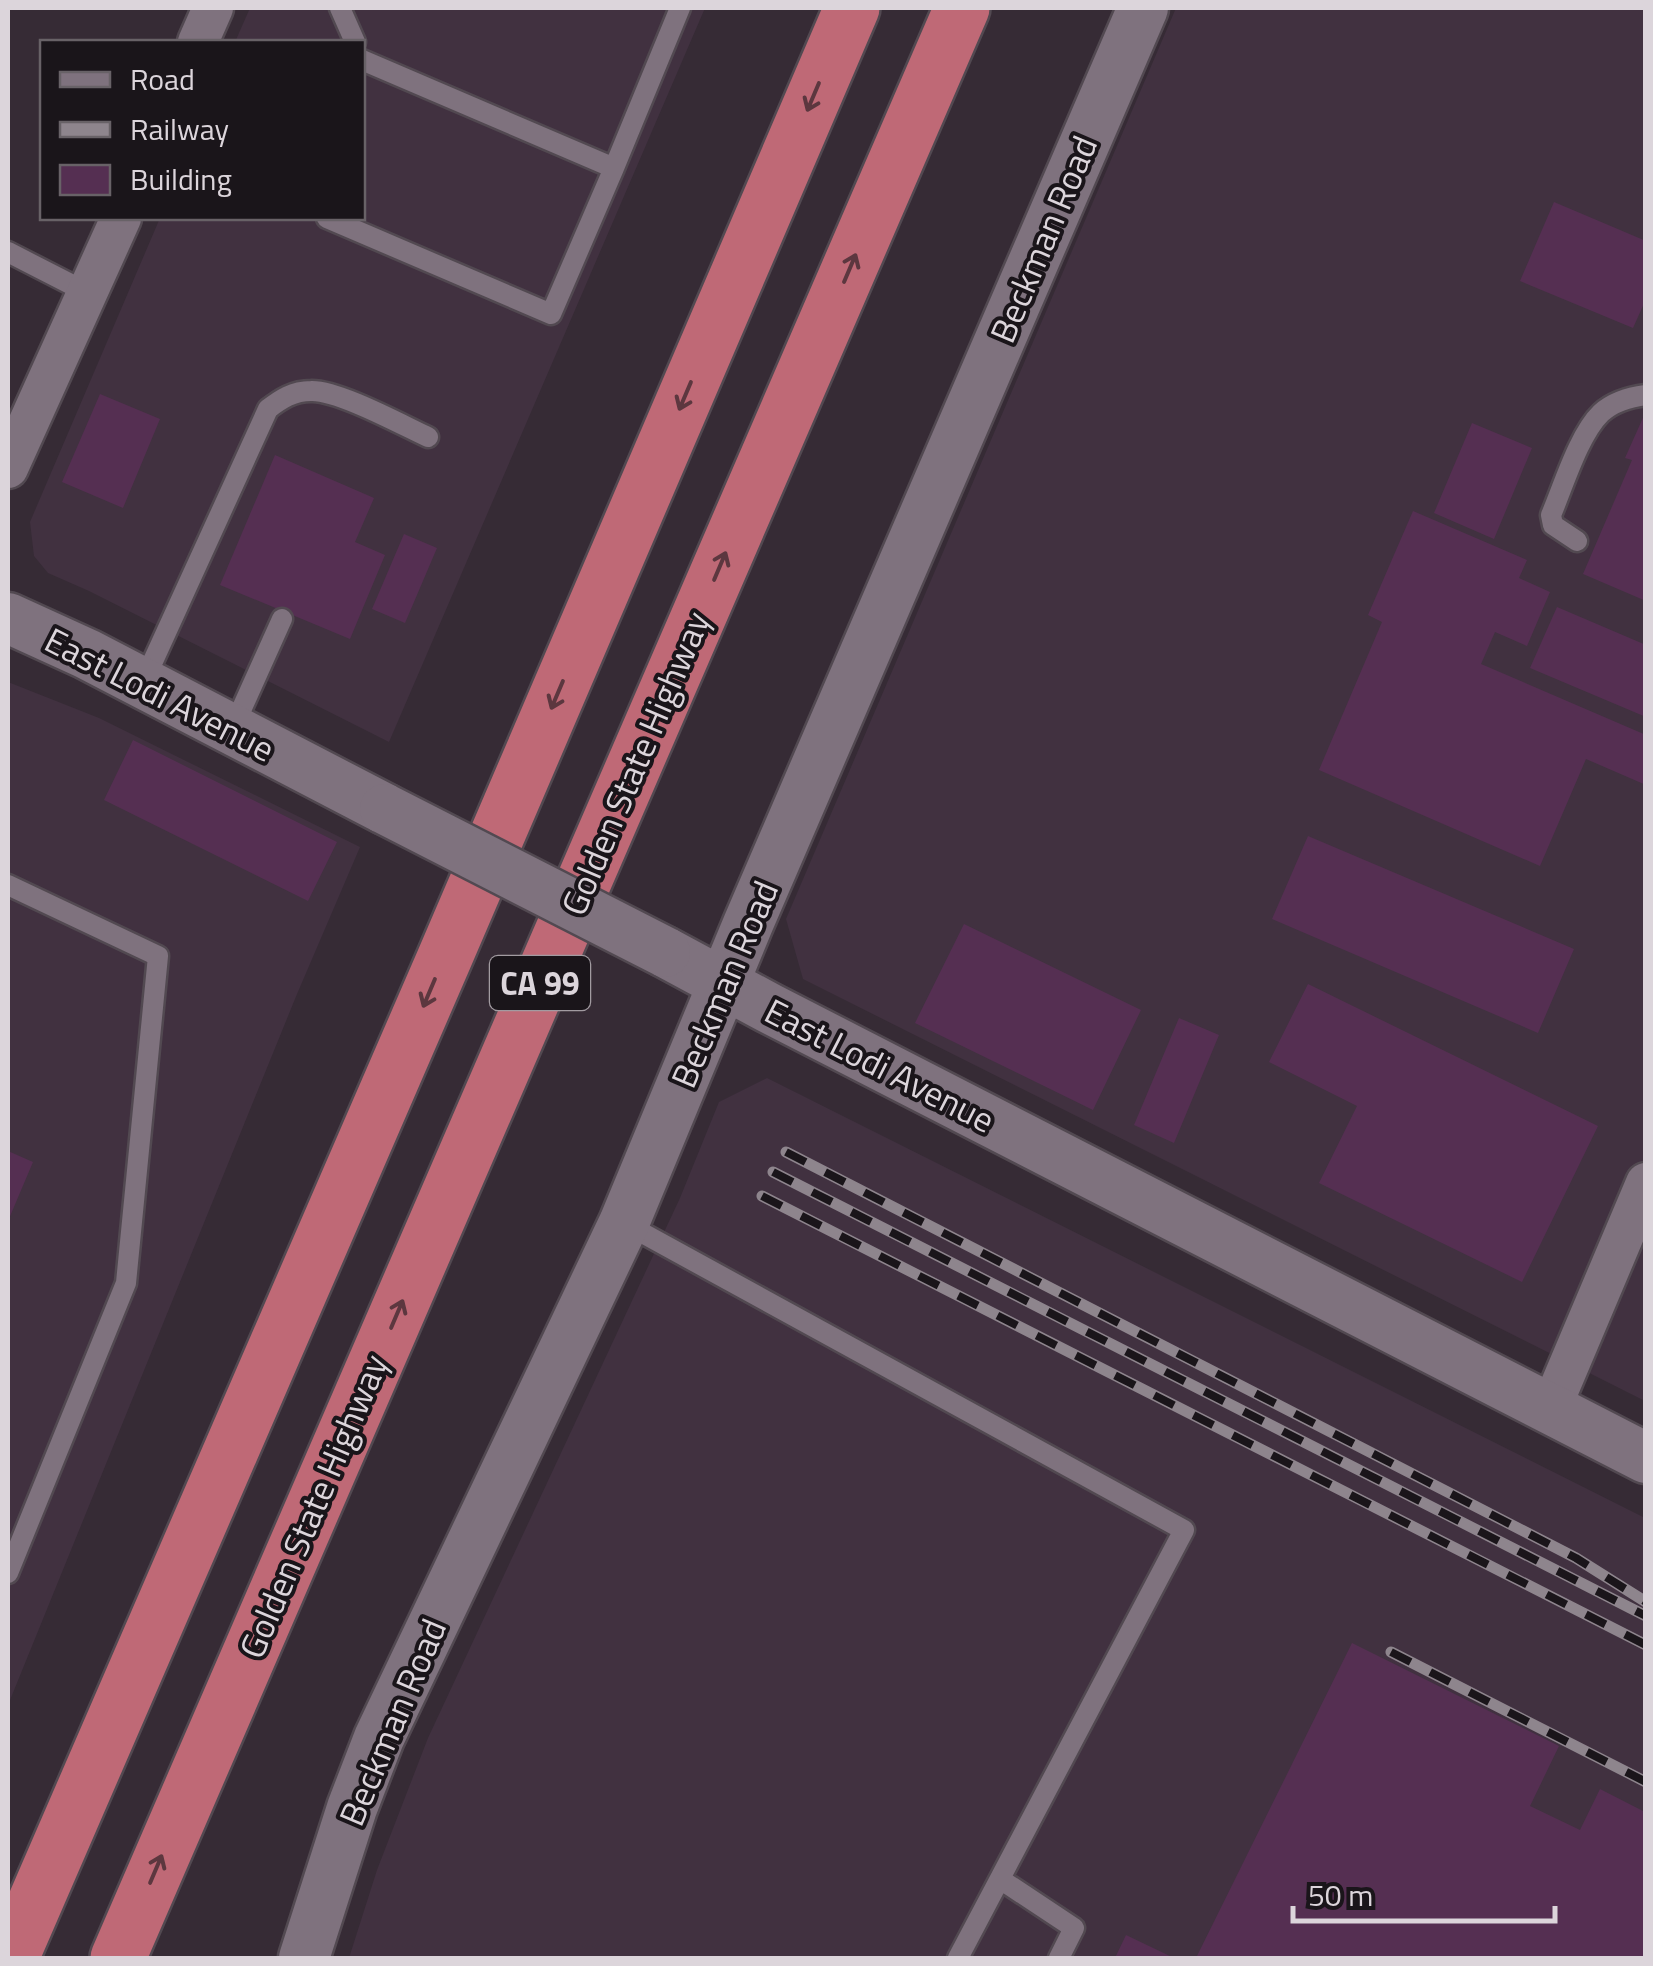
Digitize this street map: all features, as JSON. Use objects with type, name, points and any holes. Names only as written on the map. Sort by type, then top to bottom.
[{"type":"highway","name":"CA 99","points":[[11,1958],[852,8]]},
{"type":"highway","name":"Golden State Highway","points":[[118,1958],[962,8]]},
{"type":"street","points":[[199,40],[213,8]]},
{"type":"street","name":"Beckman Road","points":[[304,1958],[379,1738],[624,1223],[1143,8]]},
{"type":"street","points":[[8,468],[121,220]]},
{"type":"street","name":"East Lodi Avenue","points":[[8,618],[143,683],[1646,1458]]},
{"type":"street","points":[[1550,1410],[1646,1183]]},
{"type":"lane","points":[[340,8],[354,40]]},
{"type":"lane","points":[[333,220],[551,314],[680,8]]},
{"type":"lane","points":[[365,62],[614,168]]},
{"type":"lane","points":[[8,252],[88,293]]},
{"type":"lane","points":[[143,683],[268,409],[286,396],[314,390],[353,402],[428,438]]},
{"type":"lane","points":[[1577,541],[1553,525],[1551,515],[1581,442],[1601,413],[1629,397],[1646,395]]},
{"type":"lane","points":[[232,730],[282,618]]},
{"type":"lane","points":[[8,885],[158,956],[126,1283],[8,1573]]},
{"type":"lane","points":[[624,1223],[1184,1530],[958,1958]]},
{"type":"lane","points":[[1000,1879],[1074,1928],[1059,1958]]},
{"type":"shaded area","points":[[250,8],[705,8],[389,742],[48,573],[34,556],[30,522],[159,220],[365,220],[365,40],[236,40]]},
{"type":"shaded area","points":[[1176,8],[1645,8],[1645,1401],[803,979],[786,919]]},
{"type":"shaded area","points":[[8,682],[99,718],[360,847],[8,1705]]},
{"type":"shaded area","points":[[767,1078],[1645,1518],[1645,1958],[349,1958],[377,1870],[428,1738],[680,1198],[719,1102]]},
{"type":"building","points":[[1554,202],[1646,241],[1646,299],[1633,328],[1520,281]]},
{"type":"building","points":[[100,394],[160,419],[123,508],[62,482]]},
{"type":"building","points":[[1646,411],[1646,601],[1583,574],[1632,460],[1625,458]]},
{"type":"building","points":[[1472,423],[1532,448],[1494,539],[1434,513]]},
{"type":"building","points":[[275,455],[374,498],[355,542],[385,555],[350,639],[220,585]]},
{"type":"building","points":[[1413,511],[1527,560],[1519,578],[1550,592],[1527,646],[1495,632],[1481,664],[1646,735],[1646,785],[1586,759],[1540,866],[1319,770],[1382,622],[1368,615]]},
{"type":"building","points":[[404,534],[437,548],[405,623],[372,609]]},
{"type":"building","points":[[1557,607],[1646,645],[1646,717],[1530,668]]},
{"type":"building","points":[[133,740],[337,842],[308,901],[104,800]]},
{"type":"building","points":[[1308,836],[1574,949],[1538,1033],[1272,919]]},
{"type":"building","points":[[964,924],[1141,1010],[1093,1110],[915,1023]]},
{"type":"building","points":[[1308,984],[1598,1126],[1522,1282],[1319,1183],[1357,1106],[1269,1062]]},
{"type":"building","points":[[1179,1018],[1219,1035],[1174,1143],[1134,1125]]},
{"type":"building","points":[[8,1151],[33,1162],[8,1221]]},
{"type":"building","points":[[1352,1643],[1559,1746],[1530,1806],[1580,1830],[1600,1789],[1643,1811],[1646,1805],[1646,1958],[1196,1958]]},
{"type":"building","points":[[1126,1935],[1174,1958],[1115,1958]]},
{"type":"railway","points":[[786,1152],[1576,1558],[1646,1602]]},
{"type":"railway","points":[[773,1172],[1646,1616]]},
{"type":"railway","points":[[762,1196],[1646,1645]]},
{"type":"railway","points":[[1391,1652],[1646,1782]]}]
